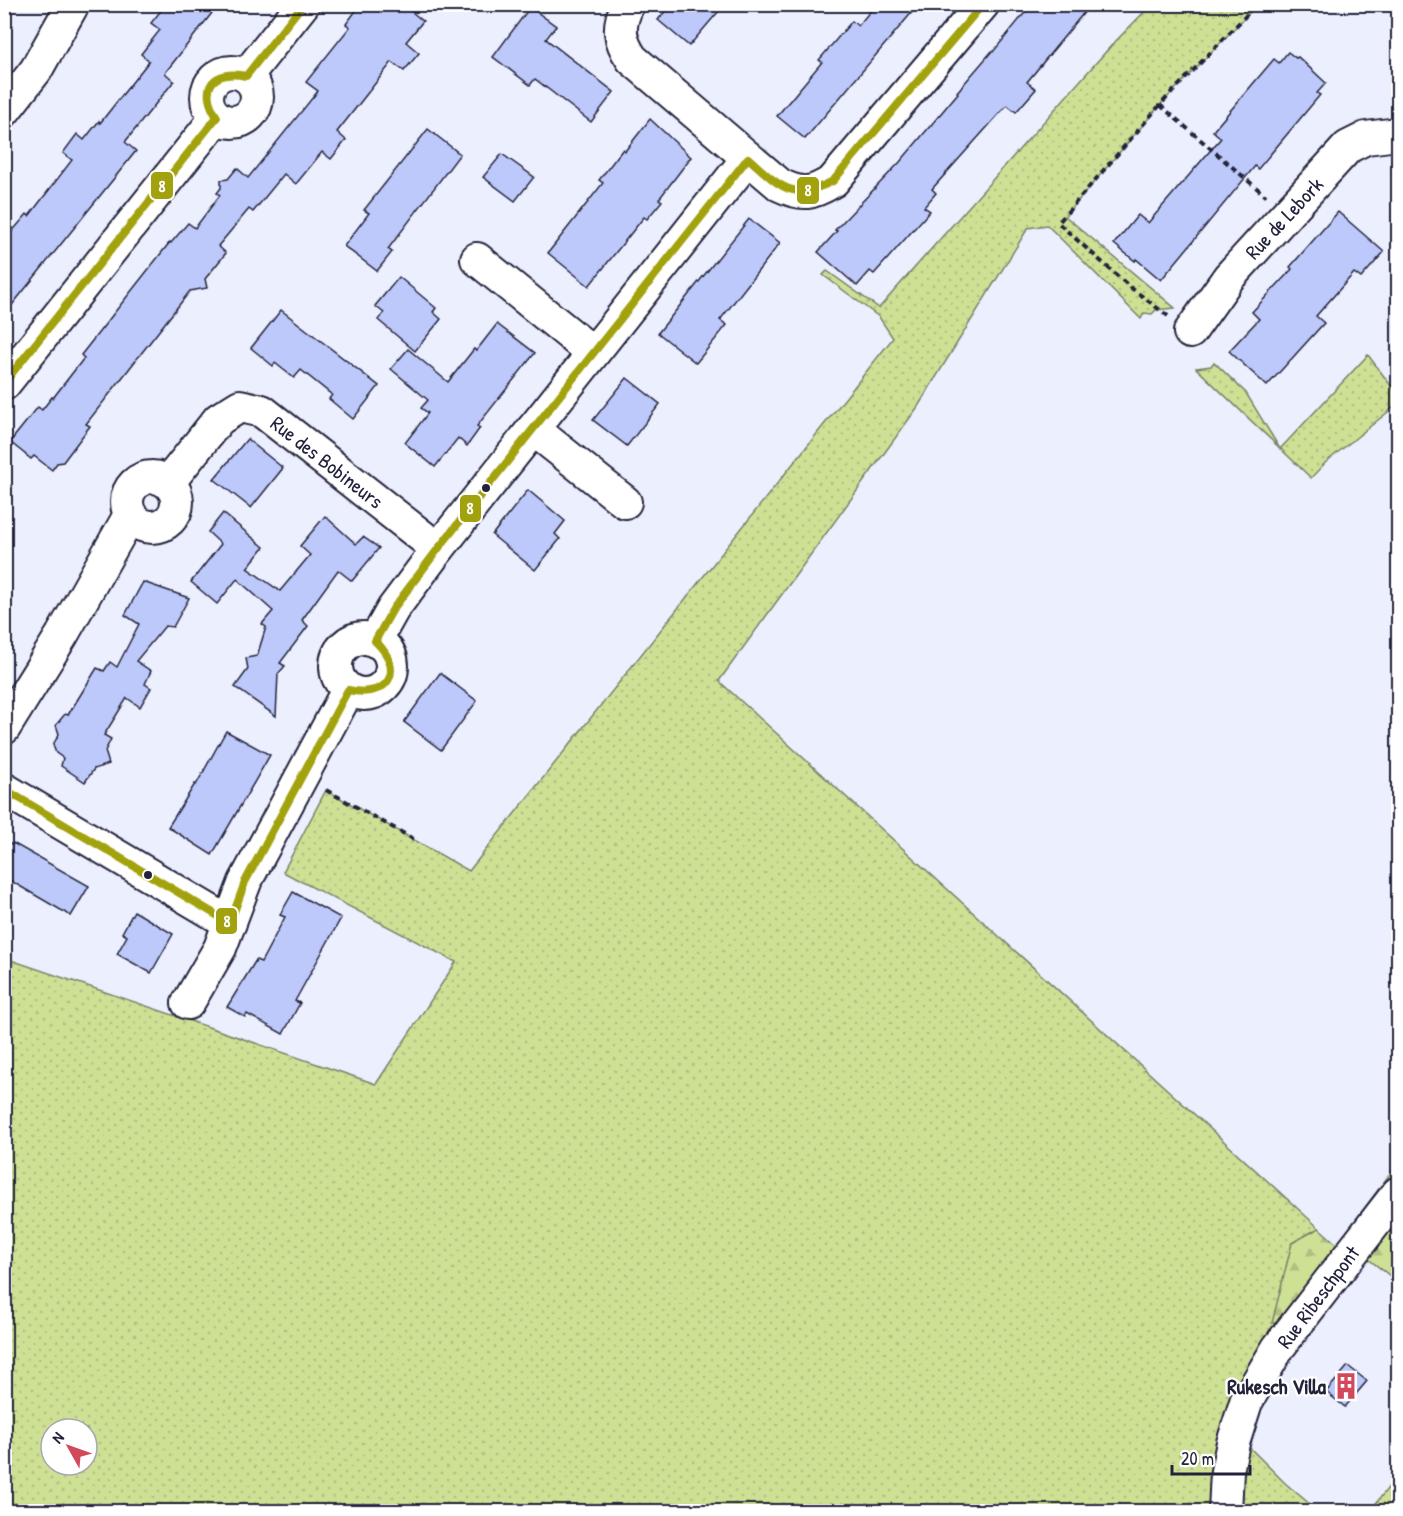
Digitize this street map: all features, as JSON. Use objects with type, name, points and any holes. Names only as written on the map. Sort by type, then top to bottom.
[{"type":"street","points":[[4,111],[36,70],[73,4]]},
{"type":"street","points":[[4,384],[217,117],[234,122],[250,115],[255,108],[256,90],[246,76],[303,4]]},
{"type":"street","points":[[628,4],[620,31],[622,45],[632,59],[780,185],[805,194],[819,190],[833,181],[983,4]]},
{"type":"street","name":"Rue de Lebork","points":[[1190,332],[1229,277],[1348,147],[1366,138],[1398,134]]},
{"type":"street","points":[[375,641],[393,609],[438,549],[748,158]]},
{"type":"street","points":[[477,259],[593,353]]},
{"type":"street","name":"Rue des Bobineurs","points":[[4,728],[62,634],[130,515],[127,498],[135,483],[152,477],[168,483],[219,419],[240,406],[262,411],[438,549]]},
{"type":"street","points":[[533,429],[625,502]]},
{"type":"street","points":[[365,638],[375,641],[385,648],[390,658],[392,669],[388,680],[381,689],[370,694],[359,694],[348,690],[340,683],[336,673],[339,653],[355,640],[365,638]]},
{"type":"street","points":[[188,1003],[220,948],[245,882],[348,690]]},
{"type":"street","points":[[4,789],[230,923]]},
{"type":"street","name":"Rue Ribeschpont","points":[[1225,1512],[1227,1471],[1246,1402],[1278,1347],[1398,1193]]},
{"type":"path","points":[[1190,332],[1130,287],[1058,223],[1160,105],[1257,4]]},
{"type":"path","points":[[1160,105],[1287,214]]},
{"type":"path","points":[[302,777],[417,841]]},
{"type":"green space","points":[[1151,5],[1257,5],[1160,105],[1065,216],[1175,308],[1156,310],[1152,314],[1144,313],[1141,319],[1047,225],[1028,228],[917,408],[719,681],[1319,1228],[1292,1243],[1349,1255],[1337,1245],[1398,1163],[1398,1211],[1288,1354],[1257,1407],[1246,1444],[1285,1483],[1318,1511],[5,1512],[5,958],[376,1084],[456,962],[283,872],[326,790],[469,871],[893,338],[879,317],[823,275],[827,271],[879,308],[1110,47]]},
{"type":"green space","points":[[1368,355],[1398,395],[1398,404],[1326,462],[1311,478],[1280,449]]},
{"type":"green space","points":[[1214,362],[1246,393],[1279,447],[1196,368],[1211,366]]},
{"type":"green space","points":[[1398,1211],[1398,1282],[1367,1258]]},
{"type":"green space","points":[[1319,1228],[1349,1255],[1296,1324],[1272,1323],[1292,1243]]},
{"type":"green space","points":[[1398,1475],[1398,1511],[1370,1511]]},
{"type":"building","points":[[166,4],[219,4],[165,73],[174,81],[125,142],[136,151],[4,315],[4,241],[27,214],[29,216],[72,160],[63,153],[77,134],[84,140],[149,61],[141,54],[160,30],[151,23]]},
{"type":"building","points":[[361,4],[402,4],[423,21],[406,42],[419,53],[404,71],[392,62],[337,132],[346,140],[331,159],[322,152],[296,184],[284,174],[253,212],[249,209],[218,246],[226,253],[205,279],[207,288],[190,291],[86,424],[90,426],[63,462],[57,463],[52,470],[34,456],[31,459],[10,442],[38,407],[42,410],[53,398],[84,358],[81,355],[170,242],[188,223],[195,228],[220,195],[217,193],[221,188],[221,180],[228,179],[237,168],[248,178],[318,91],[306,82],[350,27],[346,24]]},
{"type":"building","points":[[671,4],[725,4],[689,46],[658,20]]},
{"type":"building","points":[[876,4],[919,4],[805,139],[777,116],[822,62],[819,60],[852,21],[858,26]]},
{"type":"building","points":[[1032,4],[1091,4],[1027,82],[1036,89],[1016,112],[1007,105],[932,189],[936,193],[924,207],[930,211],[874,274],[870,271],[857,286],[818,252],[837,231],[835,230],[900,162]]},
{"type":"building","points":[[530,7],[556,26],[546,39],[614,92],[591,122],[535,79],[530,85],[493,57]]},
{"type":"building","points":[[1288,52],[1298,57],[1326,83],[1317,93],[1320,95],[1258,169],[1255,166],[1161,280],[1114,244],[1138,215],[1148,223],[1221,138],[1213,131],[1274,59],[1279,63]]},
{"type":"building","points":[[650,119],[691,157],[659,199],[662,201],[647,219],[644,217],[589,286],[548,253],[603,183],[599,180]]},
{"type":"building","points":[[428,129],[460,154],[388,249],[392,252],[377,271],[344,246],[369,213],[364,210]]},
{"type":"building","points":[[502,154],[534,177],[515,201],[483,177]]},
{"type":"building","points":[[1338,212],[1384,252],[1361,278],[1354,273],[1316,316],[1324,323],[1267,386],[1229,351],[1259,319],[1252,312],[1292,269],[1290,267]]},
{"type":"building","points":[[749,219],[780,243],[720,320],[727,325],[696,363],[658,333]]},
{"type":"building","points":[[399,277],[436,308],[433,312],[441,319],[415,351],[378,320],[384,313],[375,306]]},
{"type":"building","points":[[281,310],[379,386],[353,419],[329,399],[332,395],[301,370],[294,378],[275,363],[273,366],[251,348]]},
{"type":"building","points":[[497,324],[535,353],[477,426],[480,428],[467,446],[458,438],[435,467],[405,443],[428,413],[421,408],[428,400],[391,369],[408,349],[448,382]]},
{"type":"building","points":[[627,378],[660,404],[627,446],[593,420]]},
{"type":"building","points":[[247,439],[283,468],[251,508],[214,479]]},
{"type":"building","points":[[528,490],[565,521],[555,534],[560,539],[535,570],[492,535]]},
{"type":"building","points":[[223,513],[264,547],[247,568],[280,591],[310,555],[300,546],[325,516],[356,544],[363,537],[379,548],[352,581],[338,570],[302,620],[308,626],[280,663],[285,666],[278,674],[276,716],[235,687],[248,669],[246,658],[257,656],[266,627],[262,624],[273,611],[237,579],[217,604],[191,582],[221,544],[208,532]]},
{"type":"building","points":[[143,582],[189,598],[173,627],[165,626],[136,661],[151,671],[145,684],[151,688],[140,707],[127,698],[104,735],[111,739],[105,751],[109,764],[94,769],[85,782],[61,766],[63,758],[56,753],[53,745],[59,734],[56,725],[65,714],[68,715],[97,668],[104,671],[110,662],[117,667],[139,624],[125,615]]},
{"type":"building","points":[[440,673],[477,701],[441,750],[404,722]]},
{"type":"building","points":[[226,731],[270,755],[212,855],[168,827],[196,785]]},
{"type":"building","points":[[4,841],[12,845],[13,843],[89,886],[71,916],[4,877]]},
{"type":"building","points":[[293,892],[341,918],[295,1001],[300,1003],[283,1034],[247,1014],[245,1017],[227,1007],[256,960],[261,962],[285,917],[280,915]]},
{"type":"building","points":[[134,911],[173,934],[151,973],[117,954],[127,936],[122,933]]},
{"type":"building","name":"Rukesch Villa","points":[[1348,1366],[1367,1381],[1345,1407],[1326,1392]]},
{"type":"transit line","name":"8","points":[[4,383],[217,117],[211,107],[209,97],[212,83],[225,75],[246,76],[303,4]]},
{"type":"transit line","name":"8","points":[[4,789],[230,923],[245,882],[348,690],[362,692],[374,690],[383,686],[388,680],[391,672],[390,662],[375,641],[393,609],[748,158],[777,183],[796,191],[819,187],[833,181],[983,4]]},
{"type":"place","name":"Rukesch Villa","points":[[1346,1386]]}]
